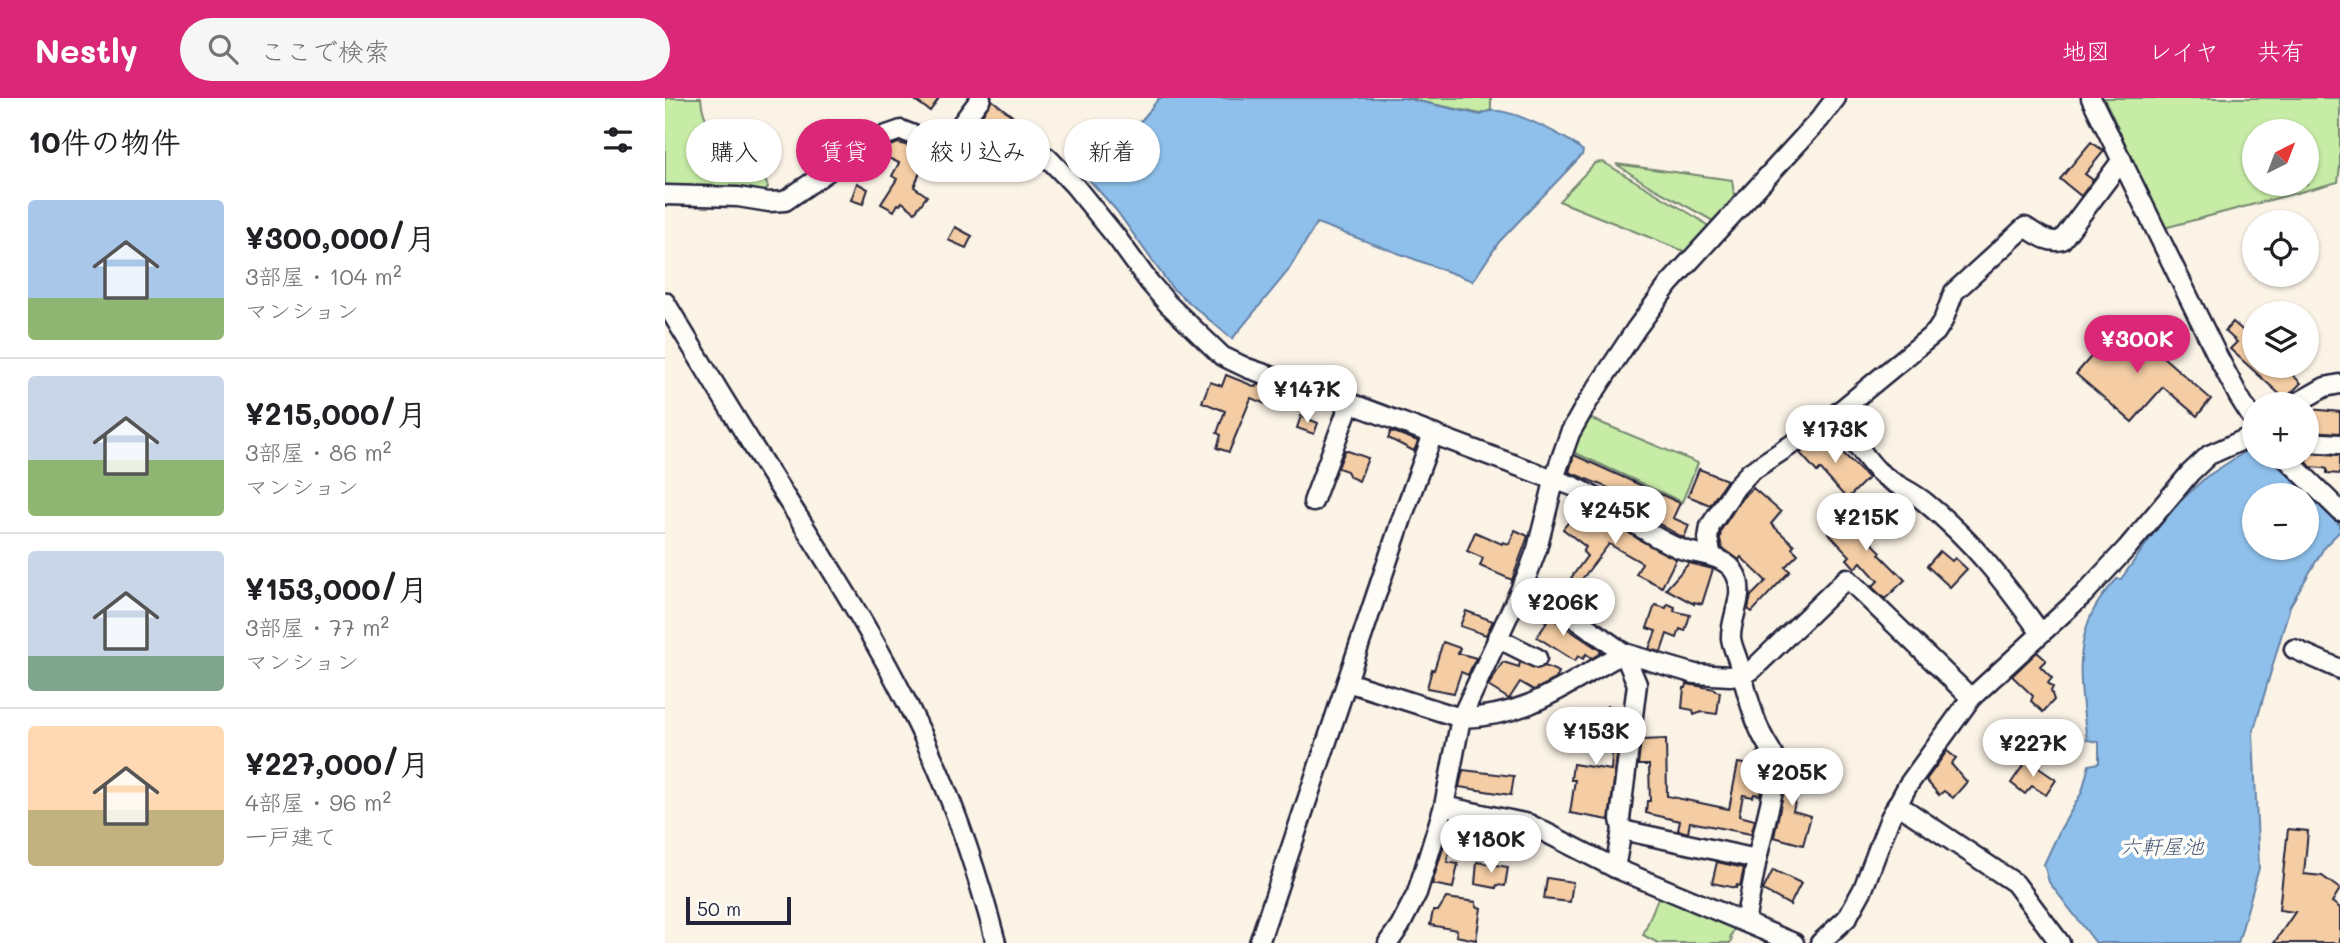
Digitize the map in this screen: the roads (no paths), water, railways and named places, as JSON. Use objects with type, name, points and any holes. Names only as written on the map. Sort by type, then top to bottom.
[{"type":"street","points":[[965,119],[981,98]]},
{"type":"street","points":[[1388,943],[1417,893],[1444,806],[1461,718],[1537,549],[1556,470],[1570,433],[1587,403],[1669,284],[1836,98]]},
{"type":"street","points":[[2091,98],[2242,402]]},
{"type":"street","points":[[665,195],[785,201],[875,139],[901,130],[906,132]]},
{"type":"street","points":[[1050,160],[1091,206],[1168,304],[1222,356],[1247,368],[1577,487],[1662,541],[1678,548],[1712,556],[1736,574],[1739,593],[1731,638],[1762,735],[1777,760],[1777,774],[1745,922]]},
{"type":"street","points":[[1712,556],[1708,539],[1710,526],[1736,487],[1750,472],[1829,420],[1936,332],[1954,292],[2025,227],[2048,240],[2062,240],[2122,160]]},
{"type":"street","points":[[665,302],[824,557],[908,705],[937,767],[983,894],[996,943]]},
{"type":"street","points":[[2316,392],[2340,384]]},
{"type":"street","points":[[1313,502],[1349,403]]},
{"type":"street","points":[[1829,420],[1840,424],[1885,477],[1924,501],[1983,556],[2040,632]]},
{"type":"street","points":[[1259,943],[1402,518],[1433,434]]},
{"type":"street","points":[[1820,943],[1847,918],[1863,889],[1889,818],[1908,785],[1971,698],[2084,594],[2190,473],[2209,455],[2242,440]]},
{"type":"street","points":[[2319,443],[2340,444]]},
{"type":"street","points":[[2297,469],[2340,510]]},
{"type":"street","points":[[1522,585],[1624,653],[1695,674],[1730,676],[1752,670],[1847,578],[1971,698]]},
{"type":"street","points":[[1497,638],[1537,658]]},
{"type":"street","points":[[2294,649],[2340,669]]},
{"type":"street","points":[[1347,682],[1461,718],[1486,716],[1529,706],[1624,653]]},
{"type":"street","points":[[1615,868],[1622,830],[1620,819],[1637,684],[1624,653]]},
{"type":"street","points":[[1897,804],[2015,883],[2060,943]]},
{"type":"street","points":[[1444,806],[1529,824],[1615,868],[1794,943]]},
{"type":"street","points":[[1622,830],[1757,859]]},
{"type":"water","points":[[1159,98],[1404,98],[1481,115],[1491,111],[1512,114],[1553,131],[1583,151],[1499,242],[1473,281],[1317,223],[1288,271],[1232,339],[1172,288],[1116,210],[1091,182],[1160,182],[1160,119],[1143,119]]},
{"type":"water","name":"六軒屋池","points":[[2242,454],[2242,469],[2282,469],[2296,483],[2242,483],[2242,560],[2317,560],[2290,606],[2253,733],[2259,868],[2238,943],[2096,943],[2049,882],[2044,864],[2082,792],[2089,765],[2099,763],[2099,742],[2087,740],[2081,686],[2082,650],[2090,617],[2103,595],[2117,579],[2121,579],[2170,511],[2206,477]]},
{"type":"water","name":"六軒屋池","points":[[2319,505],[2340,525],[2340,531],[2319,556]]},
{"type":"waterway","points":[[2316,668],[2340,680]]}]
